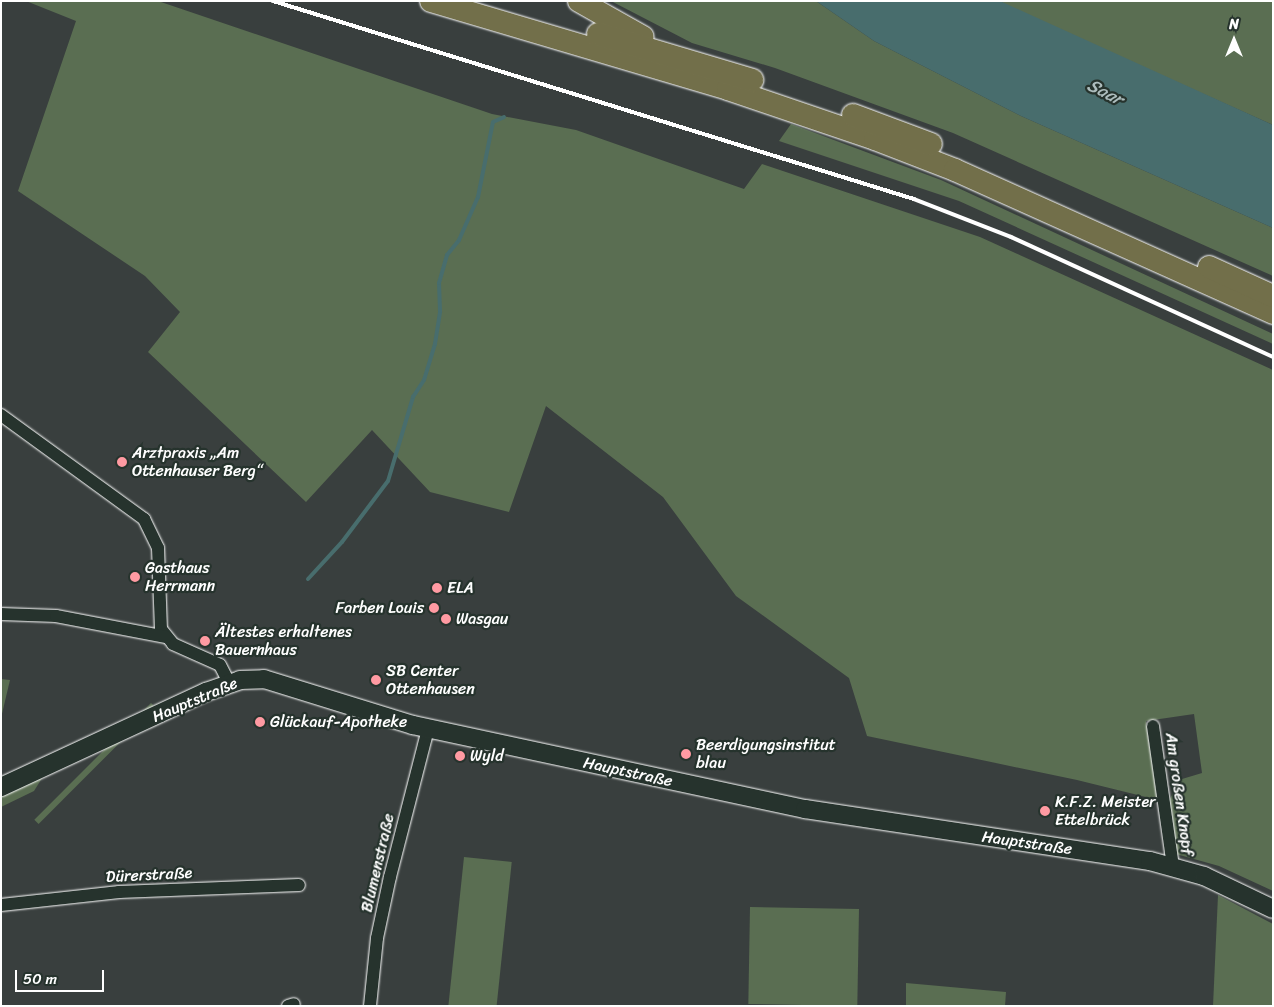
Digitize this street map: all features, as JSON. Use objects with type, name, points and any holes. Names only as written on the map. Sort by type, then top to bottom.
[{"type":"highway","points":[[431,1],[728,89],[875,139],[955,170],[1273,314]]},
{"type":"highway","points":[[487,1],[712,67],[811,100],[966,158],[1273,296]]},
{"type":"highway","points":[[579,1],[641,36],[712,67]]},
{"type":"main road","name":"Hauptstraße","points":[[1,787],[229,683],[248,679],[274,681],[428,729],[805,809],[1173,867],[1229,886],[1273,909]]},
{"type":"street","points":[[1,415],[144,519],[158,548],[160,618],[166,637],[173,644],[213,660],[220,665],[229,683]]},
{"type":"street","points":[[1,614],[56,616],[166,637]]},
{"type":"street","name":"Am großen Knopf","points":[[1153,726],[1173,867]]},
{"type":"street","name":"Blumenstraße","points":[[370,1006],[377,938],[388,886],[428,729]]},
{"type":"street","name":"Dürerstraße","points":[[1,905],[119,892],[299,885]]},
{"type":"green space","points":[[26,1],[158,1],[492,114],[576,130],[744,189],[762,164],[980,237],[1273,370],[1273,891],[1219,866],[1176,854],[1169,800],[1182,779],[1202,773],[1194,714],[1146,721],[1158,800],[1077,780],[867,736],[849,678],[736,596],[663,497],[546,406],[509,512],[430,492],[372,430],[306,502],[148,352],[180,312],[145,276],[18,191],[76,21]]},
{"type":"green space","points":[[611,1],[816,1],[874,41],[1021,116],[1273,228],[1273,276],[953,133],[775,68],[692,43]]},
{"type":"green space","points":[[1000,1],[1273,1],[1273,125],[1012,9]]},
{"type":"green space","points":[[791,124],[941,180],[1273,334],[1273,344],[959,201],[779,141]]},
{"type":"green space","points":[[1,679],[10,680],[1,718]]},
{"type":"green space","points":[[151,703],[155,707],[39,824],[34,820]]},
{"type":"green space","points":[[44,775],[34,791],[1,807],[1,796]]},
{"type":"green space","points":[[464,857],[512,862],[497,1006],[448,1006]]},
{"type":"green space","points":[[1218,895],[1273,924],[1273,1006],[1213,1006]]},
{"type":"green space","points":[[750,907],[859,909],[857,1006],[748,1004]]},
{"type":"green space","points":[[906,983],[1006,992],[1005,1006],[906,1006]]},
{"type":"water","name":"Saar","points":[[816,1],[1000,1],[1273,125],[1273,228],[1021,116],[874,41]]},
{"type":"waterway","points":[[308,579],[342,542],[388,481],[413,397],[424,380],[435,344],[440,311],[439,283],[447,255],[459,240],[478,197],[493,122],[504,117]]},
{"type":"railway","points":[[273,1],[914,199],[1011,237],[1273,357]]},
{"type":"place","name":"Arztpraxis „Am Ottenhauser Berg“","points":[[122,462]]},
{"type":"place","name":"Gasthaus Herrmann","points":[[135,577]]},
{"type":"place","name":"ELA","points":[[437,588]]},
{"type":"place","name":"Farben Louis","points":[[434,608]]},
{"type":"place","name":"Wasgau","points":[[446,619]]},
{"type":"place","name":"Ältestes erhaltenes Bauernhaus","points":[[205,641]]},
{"type":"place","name":"SB Center Ottenhausen","points":[[376,680]]},
{"type":"place","name":"Glückauf-Apotheke","points":[[260,722]]},
{"type":"place","name":"Beerdigungsinstitut blau","points":[[686,754]]},
{"type":"place","name":"Wyld","points":[[460,756]]},
{"type":"place","name":"K.F.Z. Meister Ettelbrück","points":[[1045,811]]}]
